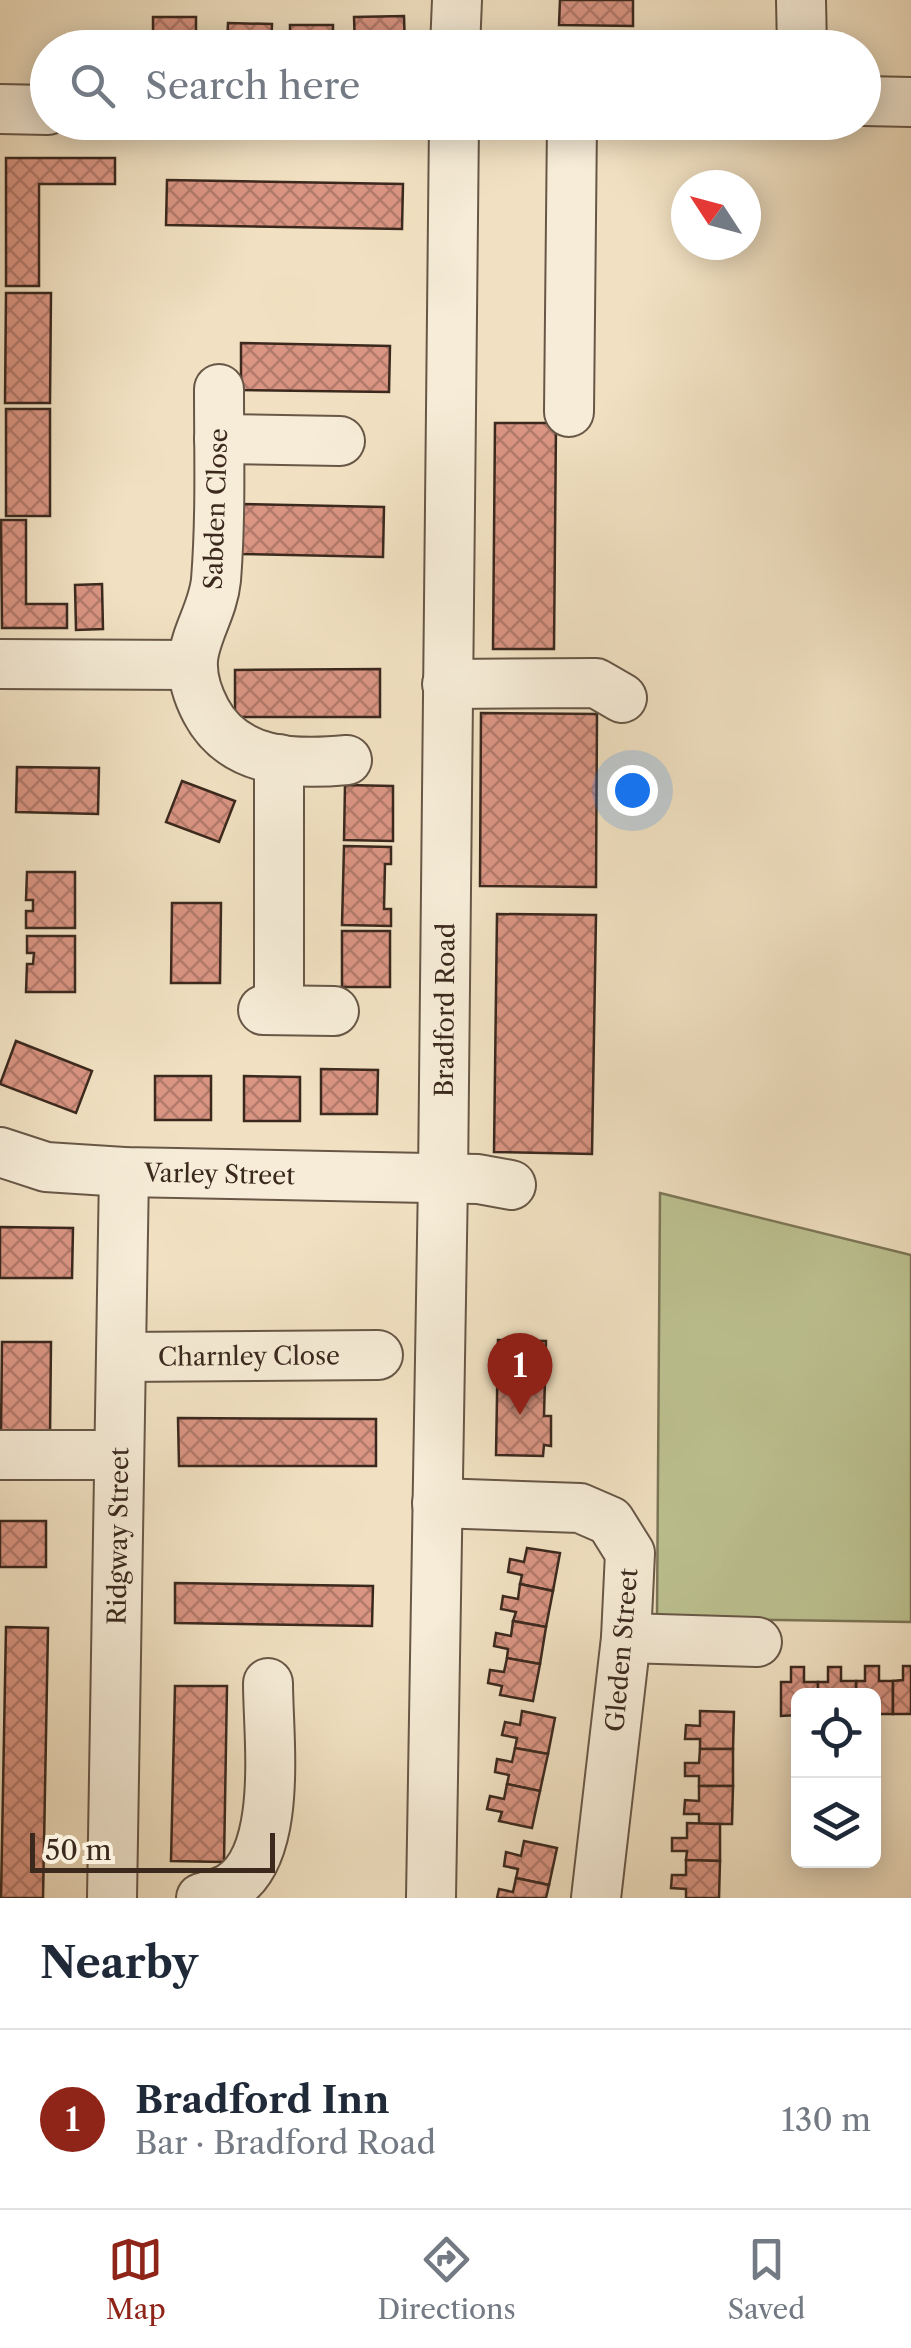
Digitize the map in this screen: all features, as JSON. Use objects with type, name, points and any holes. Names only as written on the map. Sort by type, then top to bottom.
[{"type":"street","points":[[456,0],[456,30]]},
{"type":"street","points":[[801,0],[802,30]]},
{"type":"street","points":[[881,101],[911,102]]},
{"type":"street","points":[[0,109],[30,110]]},
{"type":"street","name":"Bradford Road","points":[[431,1898],[454,140]]},
{"type":"street","points":[[569,412],[572,140]]},
{"type":"street","name":"Sabden Close","points":[[192,665],[216,580],[220,390]]},
{"type":"street","points":[[219,438],[340,442]]},
{"type":"street","points":[[0,664],[192,665],[200,700],[220,731],[244,751],[279,760],[347,760]]},
{"type":"street","points":[[447,684],[596,683],[622,698]]},
{"type":"street","points":[[279,760],[271,1010],[334,1011]]},
{"type":"street","name":"Varley Street","points":[[0,1152],[46,1167],[478,1179],[511,1185]]},
{"type":"street","name":"Ridgway Street","points":[[112,1898],[124,1172]]},
{"type":"street","name":"Charnley Close","points":[[122,1358],[379,1355]]},
{"type":"street","points":[[0,1455],[120,1455]]},
{"type":"street","name":"Gleden Street","points":[[437,1503],[580,1508],[610,1522],[630,1553],[626,1638],[596,1898]]},
{"type":"street","points":[[626,1638],[757,1642]]},
{"type":"street","points":[[201,1898],[232,1887],[250,1867],[262,1842],[269,1805],[269,1675]]},
{"type":"green space","points":[[660,1193],[911,1255],[911,1622],[657,1618]]},
{"type":"building","points":[[560,0],[633,0],[633,26],[559,25]]},
{"type":"building","points":[[404,16],[404,30],[354,30],[354,17]]},
{"type":"building","points":[[153,17],[196,17],[196,30],[153,30]]},
{"type":"building","points":[[228,23],[272,24],[272,30],[228,30]]},
{"type":"building","points":[[290,25],[333,25],[333,30],[290,30]]},
{"type":"building","points":[[6,158],[115,158],[115,184],[39,184],[39,286],[6,286]]},
{"type":"building","points":[[167,180],[403,184],[402,229],[166,225]]},
{"type":"building","points":[[6,293],[51,293],[50,403],[5,403]]},
{"type":"building","points":[[241,343],[390,346],[389,392],[241,390]]},
{"type":"building","points":[[6,409],[50,409],[50,516],[6,516]]},
{"type":"building","points":[[495,423],[556,423],[554,649],[493,649]]},
{"type":"building","points":[[239,504],[384,507],[383,557],[238,554]]},
{"type":"building","points":[[1,520],[26,520],[26,604],[67,604],[67,628],[2,628]]},
{"type":"building","points":[[102,584],[103,629],[76,630],[75,585]]},
{"type":"building","points":[[380,669],[380,717],[235,717],[235,670]]},
{"type":"building","points":[[481,713],[597,714],[596,887],[480,886]]},
{"type":"building","points":[[17,767],[99,768],[98,814],[16,812]]},
{"type":"building","points":[[182,781],[235,801],[219,842],[166,822]]},
{"type":"building","points":[[345,785],[393,786],[393,841],[344,840]]},
{"type":"building","points":[[344,846],[391,847],[391,864],[385,864],[384,909],[391,909],[391,926],[342,925]]},
{"type":"building","points":[[27,872],[75,872],[75,928],[26,928],[26,911],[33,911],[33,900],[26,900]]},
{"type":"building","points":[[172,903],[221,903],[220,983],[171,983]]},
{"type":"building","points":[[497,914],[596,915],[592,1154],[494,1152]]},
{"type":"building","points":[[342,931],[390,931],[390,987],[342,987]]},
{"type":"building","points":[[27,936],[75,936],[75,992],[26,992],[27,964],[33,964],[34,953],[27,953]]},
{"type":"building","points":[[16,1041],[92,1071],[76,1113],[0,1084]]},
{"type":"building","points":[[321,1069],[378,1070],[377,1114],[321,1114]]},
{"type":"building","points":[[155,1076],[211,1076],[211,1120],[155,1120]]},
{"type":"building","points":[[244,1076],[300,1077],[300,1121],[244,1121]]},
{"type":"building","points":[[0,1227],[73,1228],[72,1278],[0,1278]]},
{"type":"building","points":[[498,1340],[546,1341],[544,1416],[551,1416],[551,1446],[544,1445],[543,1456],[496,1455]]},
{"type":"building","points":[[2,1342],[51,1342],[50,1435],[1,1435]]},
{"type":"building","points":[[178,1418],[376,1419],[376,1466],[179,1466]]},
{"type":"building","points":[[0,1521],[46,1521],[46,1567],[0,1567]]},
{"type":"building","points":[[527,1548],[560,1553],[553,1591],[520,1584],[522,1575],[508,1572],[510,1559],[524,1562]]},
{"type":"building","points":[[175,1583],[373,1586],[372,1626],[175,1623]]},
{"type":"building","points":[[520,1584],[553,1591],[546,1627],[513,1621],[516,1612],[501,1609],[503,1596],[518,1599]]},
{"type":"building","points":[[513,1621],[546,1627],[540,1664],[507,1658],[508,1649],[494,1646],[496,1633],[511,1636]]},
{"type":"building","points":[[6,1627],[48,1628],[43,1898],[1,1898]]},
{"type":"building","points":[[507,1658],[540,1664],[533,1701],[500,1695],[502,1686],[488,1683],[490,1670],[504,1672]]},
{"type":"building","points":[[865,1666],[879,1666],[879,1681],[893,1681],[893,1714],[881,1714],[881,1688],[856,1688],[856,1681],[865,1681]]},
{"type":"building","points":[[903,1666],[911,1666],[911,1714],[893,1714],[893,1681],[903,1680]]},
{"type":"building","points":[[791,1667],[804,1667],[804,1682],[818,1682],[818,1688],[791,1688],[791,1715],[781,1716],[781,1682],[791,1682]]},
{"type":"building","points":[[828,1667],[841,1667],[841,1681],[856,1681],[856,1688],[818,1688],[818,1682],[828,1682]]},
{"type":"building","points":[[175,1686],[227,1686],[224,1862],[171,1861]]},
{"type":"building","points":[[522,1711],[555,1718],[548,1754],[515,1748],[517,1738],[502,1735],[505,1722],[520,1725]]},
{"type":"building","points":[[700,1711],[734,1712],[733,1749],[700,1749],[700,1739],[685,1739],[686,1725],[700,1726]]},
{"type":"building","points":[[515,1748],[548,1754],[540,1791],[507,1784],[509,1775],[495,1772],[497,1759],[512,1762]]},
{"type":"building","points":[[700,1749],[733,1749],[733,1786],[699,1786],[699,1776],[685,1776],[685,1763],[699,1763]]},
{"type":"building","points":[[507,1784],[540,1791],[532,1828],[499,1821],[502,1812],[487,1809],[490,1796],[504,1799]]},
{"type":"building","points":[[699,1786],[733,1786],[732,1824],[699,1824],[699,1814],[684,1814],[685,1800],[699,1801]]},
{"type":"building","points":[[687,1823],[720,1824],[720,1861],[686,1860],[687,1851],[672,1851],[672,1838],[687,1838]]},
{"type":"building","points":[[524,1841],[557,1848],[549,1885],[516,1878],[518,1869],[504,1866],[506,1852],[521,1856]]},
{"type":"building","points":[[686,1860],[720,1861],[719,1898],[686,1898],[686,1889],[671,1888],[672,1875],[686,1875]]},
{"type":"building","points":[[516,1878],[549,1885],[546,1898],[497,1898],[499,1889],[513,1892]]},
{"type":"place","name":"Bradford Inn","points":[[520,1415]]}]
